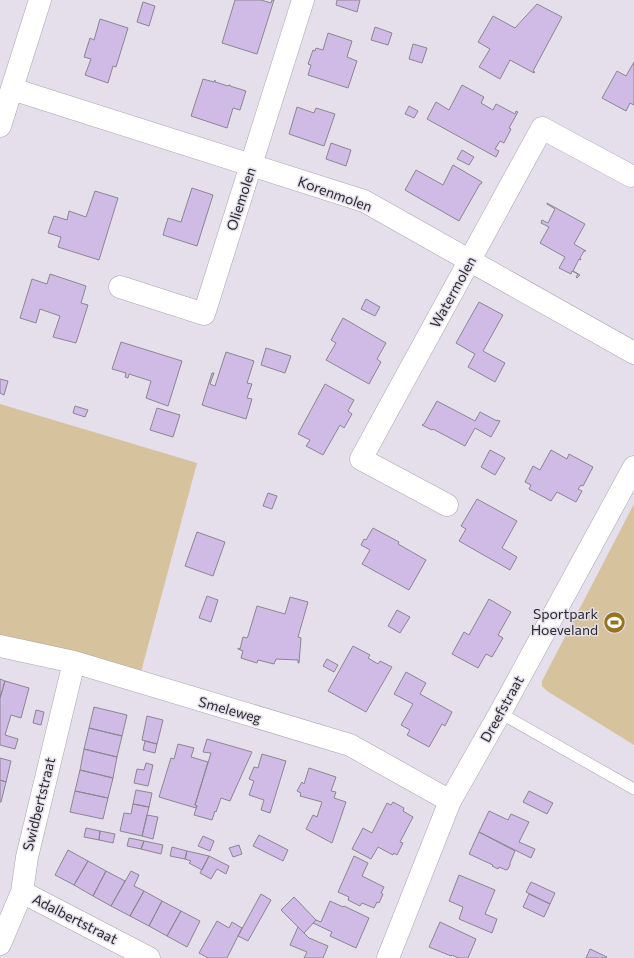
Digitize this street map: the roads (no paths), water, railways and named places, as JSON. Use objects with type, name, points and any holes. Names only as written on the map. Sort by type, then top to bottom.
[{"type":"street","points":[[0,126],[40,0]]},
{"type":"street","name":"Oliemolen","points":[[120,287],[204,314],[303,0]]},
{"type":"street","name":"Korenmolen","points":[[12,90],[364,201],[634,353]]},
{"type":"street","name":"Watermolen","points":[[447,506],[361,459],[542,128],[631,176]]},
{"type":"street","name":"Dreefstraat","points":[[388,958],[450,801],[500,713],[634,468]]},
{"type":"street","name":"Smeleweg","points":[[0,646],[74,662],[350,745],[450,801]]},
{"type":"street","name":"Swidbertstraat","points":[[0,944],[22,892],[27,857],[74,662]]},
{"type":"street","name":"Adalbertstraat","points":[[22,892],[119,951],[149,958]]},
{"type":"lane","points":[[500,713],[634,790]]},
{"type":"place","name":"Sportpark Hoeveland","points":[[614,622]]}]
